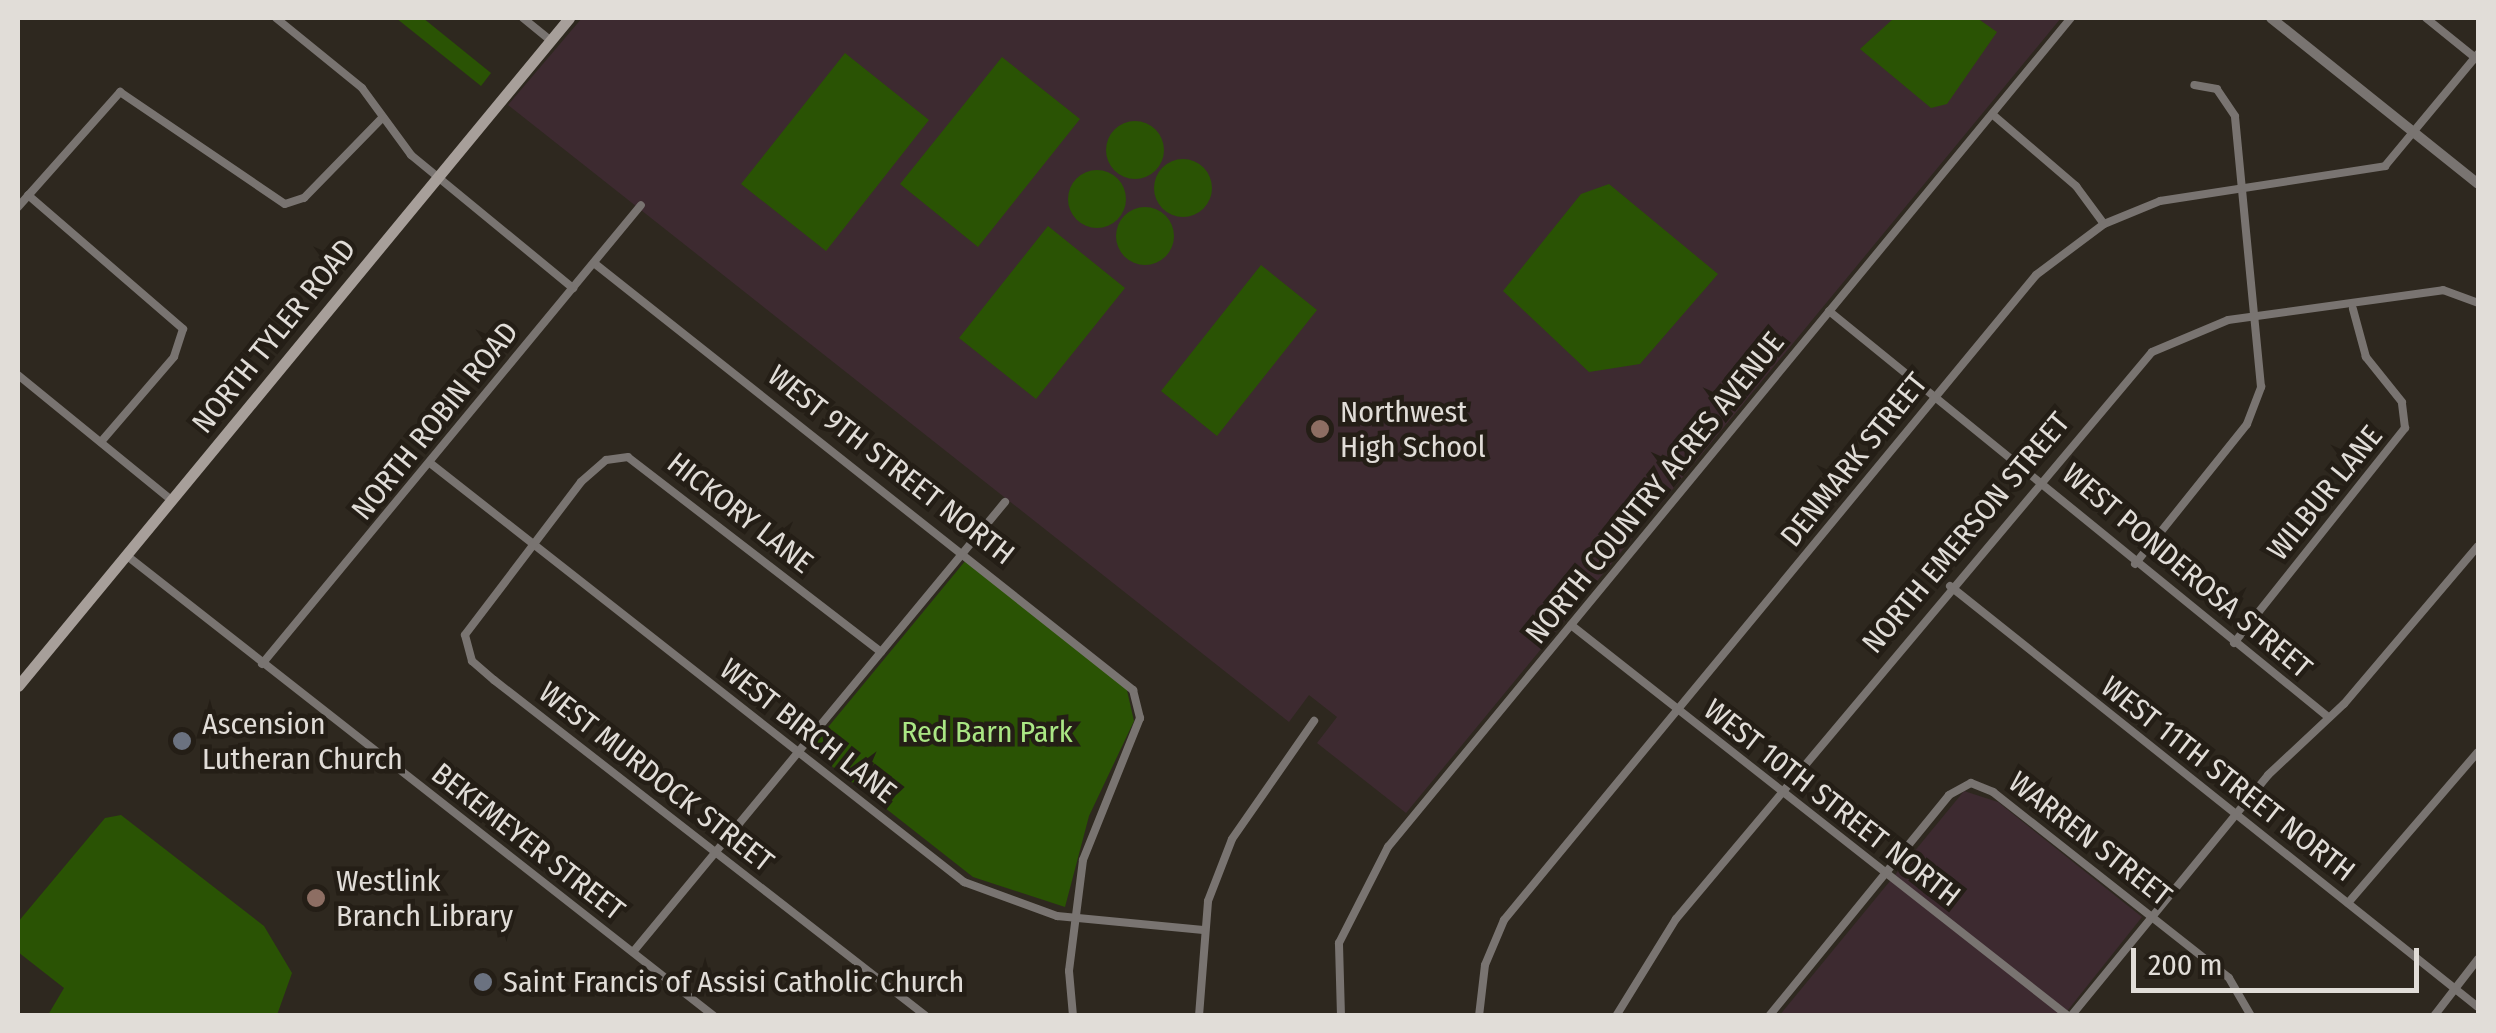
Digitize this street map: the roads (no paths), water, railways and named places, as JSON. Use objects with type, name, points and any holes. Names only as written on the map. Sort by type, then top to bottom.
[{"type":"main road","name":"NORTH TYLER ROAD","points":[[18,686],[569,18]]},
{"type":"street","points":[[276,18],[362,88],[437,177],[573,288]]},
{"type":"street","points":[[522,18],[550,40]]},
{"type":"street","name":"NORTH COUNTRY ACRES AVENUE","points":[[1341,1016],[1339,943],[1356,896],[1570,625],[2071,18]]},
{"type":"street","points":[[2271,18],[2478,184]]},
{"type":"street","points":[[2426,18],[2478,57]]},
{"type":"street","name":"DENMARK STREET","points":[[1479,1016],[1485,965],[1504,920],[2036,275],[2104,224],[2160,200],[2376,170],[2415,134],[2478,57]]},
{"type":"street","points":[[2135,564],[2258,406],[2254,316],[2231,105],[2217,90],[2194,86]]},
{"type":"street","points":[[18,207],[120,92],[285,204],[304,198],[383,117]]},
{"type":"street","points":[[1992,114],[2076,186],[2104,224]]},
{"type":"street","points":[[28,195],[183,329],[174,357],[101,442]]},
{"type":"street","name":"NORTH ROBIN ROAD","points":[[262,664],[641,205]]},
{"type":"street","name":"WEST 9TH STREET NORTH","points":[[594,262],[1124,676],[1140,718],[1091,830],[1074,917]]},
{"type":"street","name":"NORTH EMERSON STREET","points":[[1616,1016],[1638,967],[2041,477],[2152,352],[2203,326],[2254,316],[2354,309],[2443,290],[2478,303]]},
{"type":"street","name":"WILBUR LANE","points":[[2234,643],[2405,428],[2402,402],[2366,357],[2354,309]]},
{"type":"street","name":"WEST PONDEROSA STREET","points":[[1830,311],[2041,477],[2135,564],[2328,716]]},
{"type":"street","points":[[18,375],[170,500]]},
{"type":"street","name":"HICKORY LANE","points":[[530,542],[596,466],[628,457],[881,652]]},
{"type":"street","name":"WEST BIRCH LANE","points":[[430,464],[964,882],[1008,905],[1074,917],[1203,930]]},
{"type":"street","points":[[633,952],[1005,502]]},
{"type":"street","name":"WEST MURDOCK STREET","points":[[530,542],[468,625],[472,661],[926,1016]]},
{"type":"street","points":[[2069,1016],[2235,814],[2328,716],[2478,546]]},
{"type":"street","name":"BEKEMEYER STREET","points":[[126,555],[714,1016]]},
{"type":"street","points":[[2469,558],[2478,565]]},
{"type":"street","name":"WEST 11TH STREET NORTH","points":[[1950,586],[2478,1007]]},
{"type":"street","name":"WEST 10TH STREET NORTH","points":[[1570,625],[2069,1016]]},
{"type":"street","points":[[1199,1016],[1203,930],[1232,839],[1314,721]]},
{"type":"street","points":[[2348,903],[2478,752]]},
{"type":"street","name":"WARREN STREET","points":[[1884,873],[1959,785],[1982,784],[2229,978],[2252,1016]]},
{"type":"street","points":[[1769,1016],[1884,873]]},
{"type":"street","points":[[1073,1016],[1074,917]]},
{"type":"street","points":[[2434,1016],[2478,959]]},
{"type":"place","name":"Northwest High School","points":[[1320,429]]},
{"type":"place","name":"Ascension Lutheran Church","points":[[182,741]]},
{"type":"place","name":"Westlink Branch Library","points":[[316,898]]},
{"type":"place","name":"Saint Francis of Assisi Catholic Church","points":[[483,982]]},
{"type":"park label","name":"Red Barn Park","points":[[987,732]]}]
